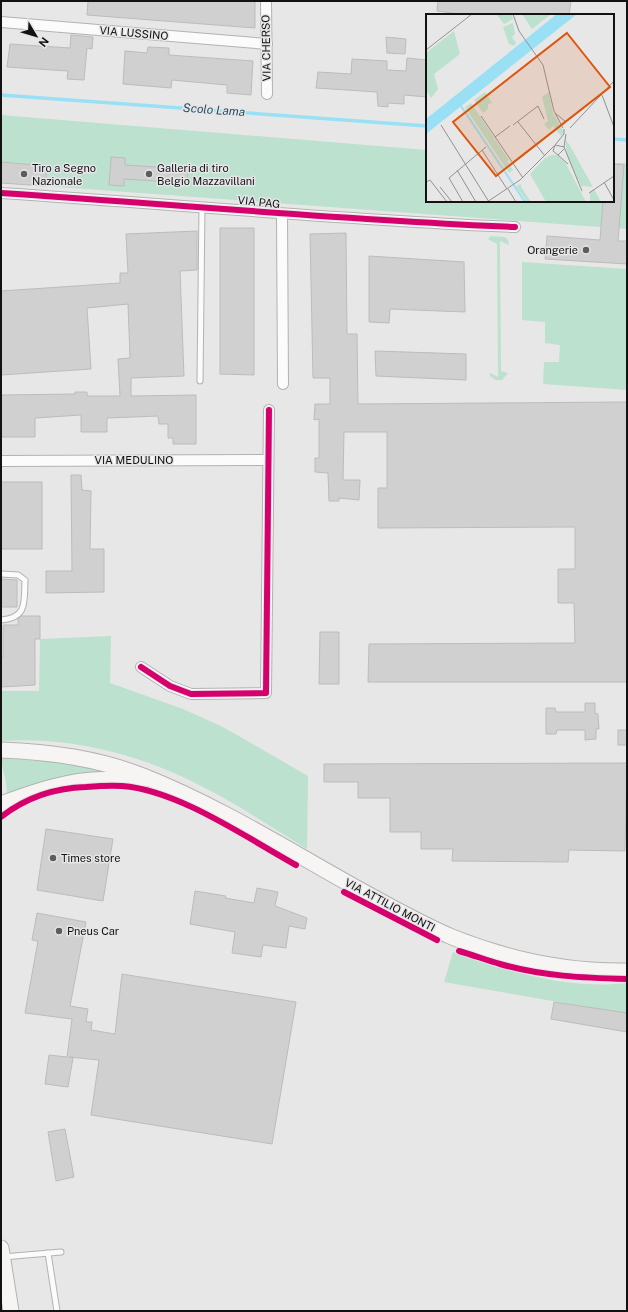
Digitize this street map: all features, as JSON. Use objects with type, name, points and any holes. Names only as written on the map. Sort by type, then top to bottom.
[{"type":"main road","name":"VIA ATTILIO MONTI","points":[[1,750],[69,755],[142,776],[207,805],[396,910],[452,937],[493,952],[535,962],[588,970],[627,971]]},
{"type":"main road","name":"VIA ATTILIO MONTI","points":[[1,804],[44,788],[84,780],[104,778],[128,780],[171,788]]},
{"type":"main road","points":[[2,1252],[11,1311]]},
{"type":"street","name":"VIA CHERSO","points":[[266,1],[267,94]]},
{"type":"street","name":"VIA LUSSINO","points":[[1,22],[267,44]]},
{"type":"street","name":"VIA PAG","points":[[1,193],[202,206],[282,214],[514,227]]},
{"type":"street","name":"VIA PAG","points":[[282,214],[283,384]]},
{"type":"street","points":[[141,668],[170,686],[191,694],[266,693],[267,460],[269,410]]},
{"type":"street","name":"VIA MEDULINO","points":[[1,461],[267,460]]},
{"type":"lane","points":[[200,381],[202,206]]},
{"type":"lane","points":[[1,574],[18,575],[25,580],[24,608],[21,612],[1,620]]},
{"type":"lane","points":[[2,1252],[61,1252]]},
{"type":"lane","points":[[48,1253],[57,1311]]},
{"type":"green space","points":[[1,115],[426,150],[426,202],[614,202],[614,163],[627,163],[627,229],[45,186],[47,166],[1,162]]},
{"type":"green space","points":[[491,236],[505,237],[508,240],[509,245],[500,241],[501,371],[508,373],[502,380],[496,380],[490,376],[490,373],[498,377],[497,244],[488,239]]},
{"type":"green space","points":[[522,262],[627,269],[627,390],[543,384],[544,362],[559,362],[560,345],[545,343],[545,322],[522,320]]},
{"type":"green space","points":[[111,636],[110,683],[183,709],[223,727],[308,776],[307,849],[256,817],[182,776],[132,757],[80,745],[27,740],[1,741],[1,691],[39,691],[40,639]]},
{"type":"green space","points":[[1,754],[26,755],[106,770],[105,775],[7,795]]},
{"type":"green space","points":[[453,952],[495,966],[538,977],[583,984],[627,983],[627,1014],[444,982]]},
{"type":"building","points":[[88,1],[255,1],[255,28],[87,15]]},
{"type":"building","points":[[438,1],[571,1],[569,14],[460,14],[437,11]]},
{"type":"building","points":[[71,35],[93,37],[92,49],[87,48],[84,80],[67,79],[68,71],[7,67],[10,44],[70,48]]},
{"type":"building","points":[[386,37],[406,39],[405,54],[387,53]]},
{"type":"building","points":[[148,47],[169,48],[169,55],[253,61],[251,95],[227,93],[227,85],[172,80],[171,88],[123,84],[125,51],[147,53]]},
{"type":"building","points":[[407,58],[426,60],[426,97],[404,95],[404,104],[388,103],[388,107],[378,106],[377,92],[316,88],[318,72],[351,74],[352,59],[387,61],[387,70],[406,71]]},
{"type":"building","name":"Galleria di tiro Belgio Mazzavillani","points":[[111,157],[125,158],[125,165],[188,169],[187,183],[124,179],[124,186],[109,185]]},
{"type":"building","name":"Tiro a Segno Nazionale","points":[[1,162],[47,166],[45,186],[1,183]]},
{"type":"building","name":"Orangerie","points":[[614,164],[624,165],[618,241],[627,241],[627,264],[545,259],[547,236],[600,240],[603,202],[614,202]]},
{"type":"building","points":[[220,228],[254,228],[254,375],[220,374]]},
{"type":"building","points":[[197,231],[197,270],[180,271],[184,376],[131,378],[131,396],[196,395],[196,444],[173,444],[173,438],[168,438],[168,424],[159,424],[158,416],[107,418],[107,432],[81,432],[81,415],[35,418],[35,437],[1,437],[1,395],[75,394],[75,392],[87,392],[87,396],[120,396],[118,359],[130,358],[128,304],[87,308],[91,369],[1,375],[1,291],[120,283],[120,273],[128,273],[126,234]]},
{"type":"building","points":[[346,233],[347,334],[357,334],[358,404],[627,402],[627,682],[368,682],[369,644],[575,643],[574,603],[558,603],[558,569],[575,569],[575,527],[378,528],[378,488],[387,488],[387,432],[344,432],[343,480],[360,480],[359,500],[339,498],[339,501],[329,501],[328,473],[315,472],[315,458],[319,458],[319,419],[314,420],[315,404],[330,404],[330,378],[313,378],[310,234]]},
{"type":"building","points":[[369,256],[464,262],[465,312],[390,309],[389,323],[369,322]]},
{"type":"building","points":[[375,351],[466,354],[466,380],[376,376]]},
{"type":"building","points":[[71,475],[81,475],[82,490],[91,491],[90,549],[104,549],[104,592],[46,593],[46,571],[72,571]]},
{"type":"building","points":[[1,482],[42,482],[42,549],[1,549]]},
{"type":"building","points":[[1,579],[17,580],[17,607],[1,607]]},
{"type":"building","points":[[21,616],[40,616],[40,639],[35,639],[35,685],[1,687],[3,625],[18,625],[18,619]]},
{"type":"building","points":[[320,632],[339,632],[339,684],[319,684]]},
{"type":"building","points":[[585,703],[595,703],[595,713],[598,714],[599,729],[596,729],[596,739],[585,740],[585,730],[557,730],[556,734],[546,734],[546,708],[555,708],[556,712],[585,712]]},
{"type":"building","points":[[618,730],[627,730],[627,745],[618,745]]},
{"type":"building","points":[[627,763],[625,851],[569,850],[568,862],[452,861],[453,849],[421,849],[421,832],[390,832],[390,798],[358,798],[358,782],[324,782],[324,764]]},
{"type":"building","points":[[46,829],[113,839],[103,901],[37,890]]},
{"type":"building","points":[[257,888],[278,892],[275,906],[307,918],[305,929],[289,926],[286,948],[263,945],[261,957],[232,953],[235,932],[190,924],[195,891],[226,896],[225,898],[254,903]]},
{"type":"building","points":[[37,913],[86,922],[70,1006],[88,1009],[86,1022],[92,1022],[91,1030],[115,1034],[122,974],[296,1002],[272,1144],[91,1115],[99,1060],[69,1057],[73,1058],[68,1087],[45,1084],[49,1055],[67,1057],[72,1019],[25,1013],[38,941],[32,940]]},
{"type":"building","points":[[554,1002],[627,1013],[627,1032],[551,1019]]},
{"type":"building","points":[[65,1129],[74,1177],[56,1181],[48,1132]]},
{"type":"waterway","name":"Scolo Lama","points":[[1,95],[426,126]]},
{"type":"waterway","name":"Scolo Lama","points":[[614,139],[627,140]]},
{"type":"cycle path","points":[[1,193],[322,216],[515,227]]},
{"type":"cycle path","points":[[141,667],[170,686],[191,694],[266,693],[269,410]]},
{"type":"cycle path","points":[[1,817],[10,810],[30,799],[63,789],[100,786],[122,786],[144,789],[166,796],[212,817],[296,865]]},
{"type":"cycle path","points":[[344,892],[437,940]]},
{"type":"cycle path","points":[[459,951],[515,968],[547,974],[627,979]]},
{"type":"place","name":"Tiro a Segno Nazionale","points":[[24,174]]},
{"type":"place","name":"Galleria di tiro Belgio Mazzavillani","points":[[149,174]]},
{"type":"place","name":"Orangerie","points":[[586,250]]},
{"type":"place","name":"Times store","points":[[53,858]]},
{"type":"place","name":"Pneus Car","points":[[59,931]]}]
